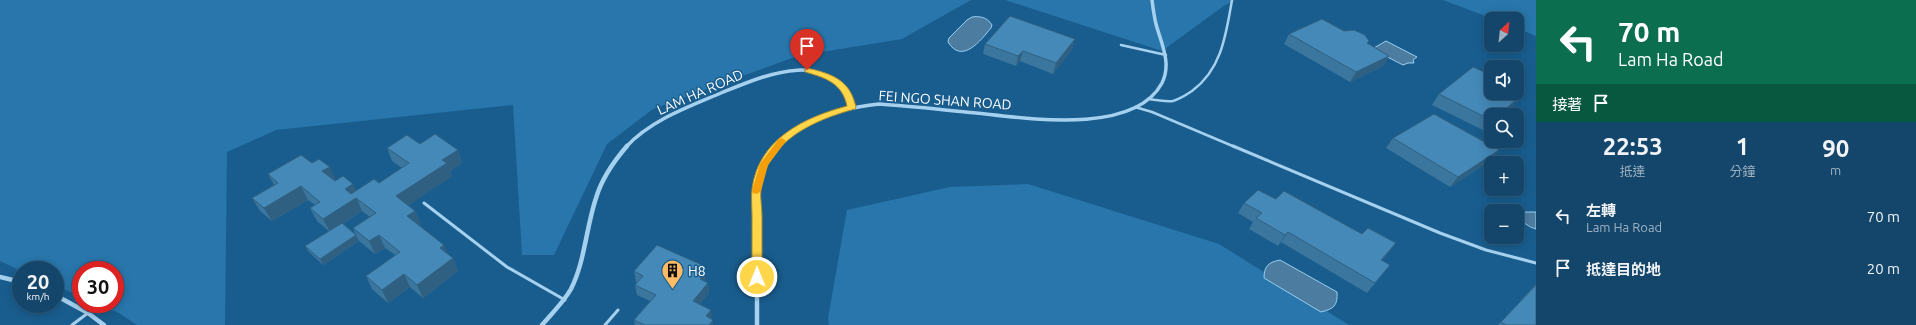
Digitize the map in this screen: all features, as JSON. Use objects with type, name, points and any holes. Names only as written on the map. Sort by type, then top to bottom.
[{"type":"street","name":"FEI NGO SHAN ROAD","points":[[757,325],[757,188],[764,164],[778,144],[798,127],[823,115],[852,107],[879,104],[1058,121],[1100,118],[1119,114],[1148,99],[1158,89],[1164,78],[1166,55],[1156,24],[1152,0]]},
{"type":"street","name":"LAM HA ROAD","points":[[542,325],[565,300],[578,270],[596,196],[607,171],[623,149],[644,130],[669,115],[696,103],[770,74],[788,70],[807,70],[840,84],[849,95],[852,107]]},
{"type":"street","points":[[0,277],[12,280]]},
{"type":"street","points":[[88,313],[104,325]]},
{"type":"lane","points":[[1148,99],[1163,101],[1176,100],[1197,88],[1206,79],[1218,61],[1232,0]]},
{"type":"lane","points":[[1121,45],[1166,55]]},
{"type":"lane","points":[[1135,107],[1159,115],[1440,233],[1486,250],[1536,263]]},
{"type":"lane","points":[[424,203],[507,267],[565,300]]},
{"type":"lane","points":[[605,325],[618,310]]},
{"type":"lane","points":[[72,325],[88,313]]},
{"type":"shaded area","points":[[0,0],[971,0],[902,39],[797,56],[653,109],[607,144],[554,255],[522,255],[513,105],[276,130],[227,152],[225,325],[137,325],[119,313],[124,313],[124,261],[72,261],[72,293],[64,289],[64,261],[12,261],[12,267],[0,261]]},
{"type":"shaded area","points":[[1005,0],[1235,0],[1225,5],[1162,51]]},
{"type":"shaded area","points":[[1443,0],[1536,0],[1536,36],[1524,31],[1524,12],[1484,12],[1484,16]]},
{"type":"shaded area","points":[[972,17],[981,17],[986,19],[992,25],[991,28],[977,44],[965,51],[959,51],[953,48],[948,42],[949,38]]},
{"type":"shaded area","points":[[1386,41],[1417,57],[1413,60],[1414,63],[1403,65],[1372,49]]},
{"type":"shaded area","points":[[1028,184],[1219,244],[1349,325],[829,325],[828,318],[847,210],[950,187]]},
{"type":"shaded area","points":[[1536,212],[1536,229],[1524,223],[1524,213]]},
{"type":"shaded area","points":[[1280,260],[1337,292],[1337,300],[1334,306],[1321,312],[1264,278],[1265,270],[1268,265]]},
{"type":"building","points":[[1010,16],[1075,39],[1056,63],[1023,51],[1018,56],[985,44]]},
{"type":"building","points":[[1322,19],[1344,31],[1354,30],[1365,35],[1369,41],[1367,43],[1389,56],[1356,72],[1289,34]]},
{"type":"building","points":[[1473,67],[1484,72],[1484,100],[1516,100],[1507,108],[1484,108],[1484,116],[1439,94]]},
{"type":"building","points":[[1434,114],[1484,142],[1484,148],[1495,148],[1499,150],[1490,156],[1484,156],[1484,160],[1458,177],[1393,138]]},
{"type":"building","points":[[435,134],[458,150],[442,160],[447,163],[396,196],[415,211],[407,216],[444,245],[440,248],[453,258],[417,285],[404,274],[382,290],[366,276],[400,252],[379,235],[369,241],[353,228],[376,213],[356,198],[323,219],[310,208],[320,202],[301,186],[264,208],[252,198],[278,183],[268,174],[301,155],[312,163],[319,159],[330,167],[322,171],[335,181],[343,176],[353,184],[345,189],[351,194],[374,179],[379,183],[409,163],[387,148],[407,135],[420,144]]},
{"type":"building","points":[[1258,190],[1276,199],[1284,191],[1362,234],[1368,228],[1396,243],[1381,260],[1390,265],[1375,283],[1288,232],[1285,235],[1256,218],[1262,213],[1244,203]]},
{"type":"building","points":[[342,223],[356,235],[320,259],[305,246]]},
{"type":"building","name":"H8","points":[[657,245],[702,265],[698,270],[705,273],[700,279],[708,283],[693,301],[711,310],[706,316],[713,320],[709,325],[645,325],[634,320],[656,295],[635,285],[643,276],[634,271]]},
{"type":"building","points":[[1536,285],[1536,325],[1506,325],[1501,322]]},
{"type":"slow traffic","points":[[757,191],[764,164],[778,144],[782,141]]},
{"type":"place","name":"H8","points":[[673,290]]},
{"type":"route","points":[[757,277],[757,188],[764,164],[778,144],[798,127],[823,115],[852,107],[849,95],[840,84],[825,75],[807,70]]}]
